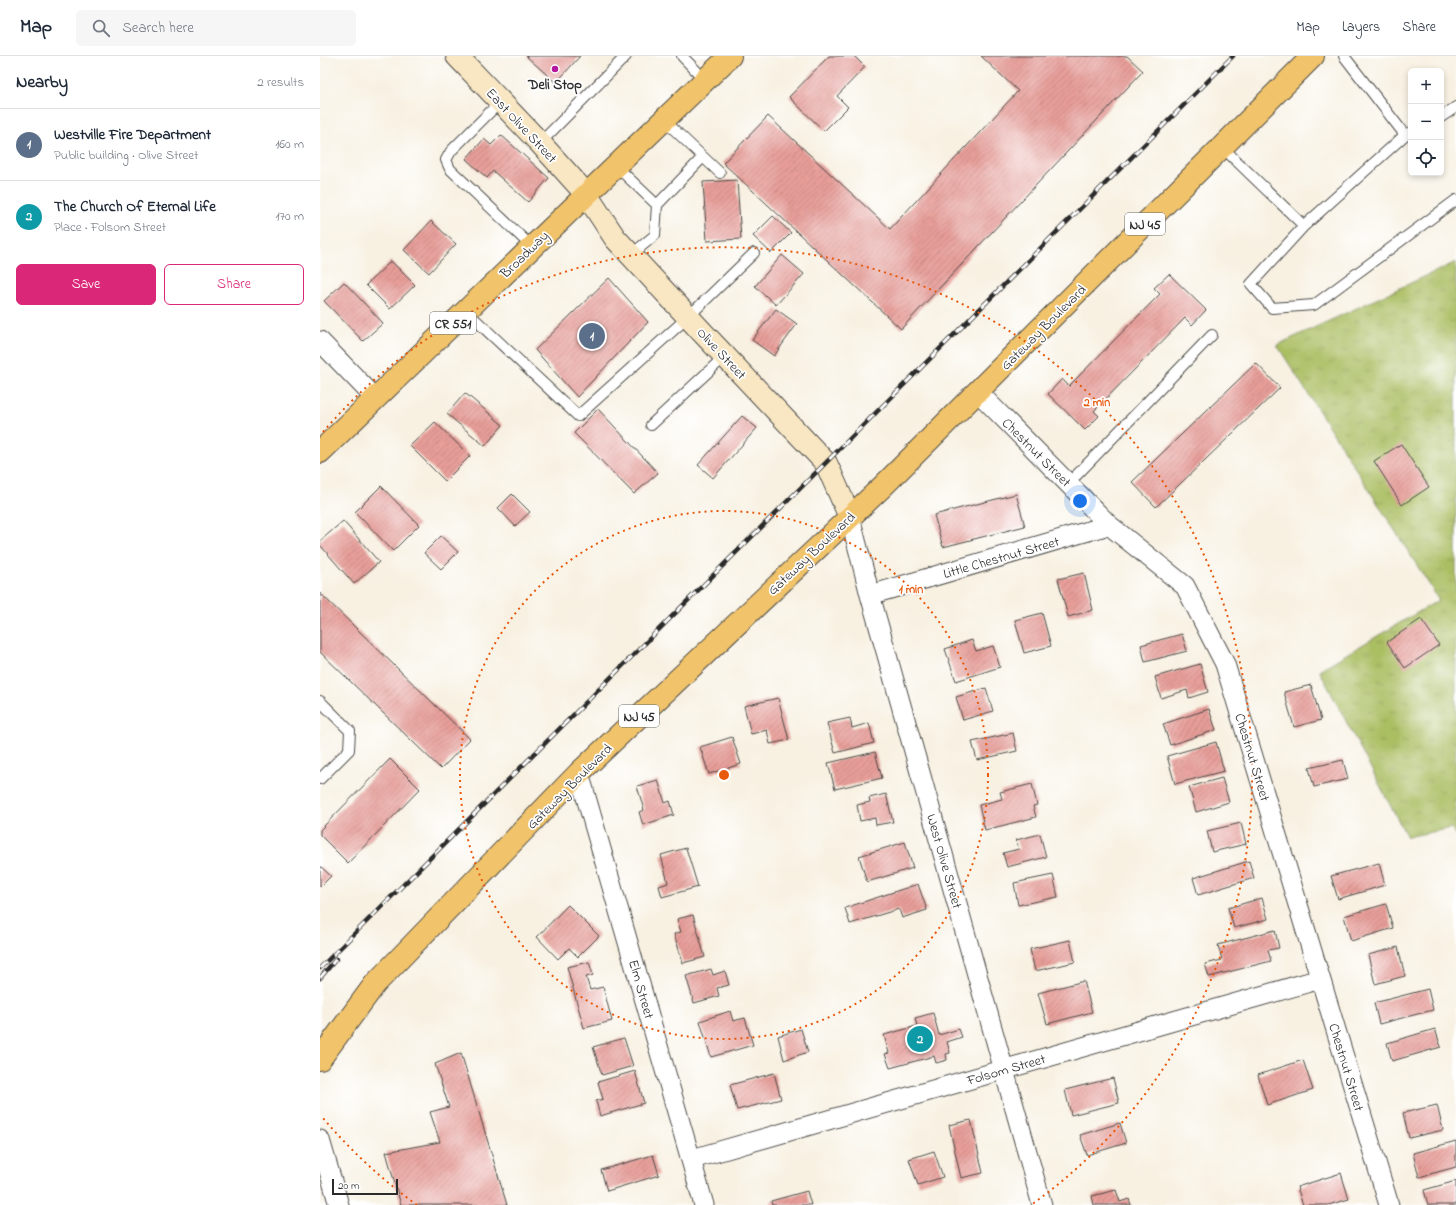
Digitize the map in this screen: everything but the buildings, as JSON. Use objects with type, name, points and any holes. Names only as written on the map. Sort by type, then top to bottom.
[{"type":"main road","name":"Broadway","points":[[320,452],[730,56]]},
{"type":"main road","name":"Gateway Boulevard","points":[[320,1059],[374,984],[580,773],[850,517],[978,392],[1313,56]]},
{"type":"street","name":"East Olive Street","points":[[457,56],[540,143],[586,194]]},
{"type":"street","name":"Olive Street","points":[[586,194],[615,238],[724,356],[826,463],[850,517]]},
{"type":"street","points":[[320,341],[375,398]]},
{"type":"street","name":"Chestnut Street","points":[[978,392],[1109,525],[1185,586],[1225,664],[1389,1205]]},
{"type":"street","name":"West Olive Street","points":[[850,517],[870,595],[1042,1205]]},
{"type":"street","name":"Little Chestnut Street","points":[[870,595],[1109,525]]},
{"type":"street","name":"Elm Street","points":[[580,773],[704,1205]]},
{"type":"street","name":"Folsom Street","points":[[692,1159],[1320,979]]},
{"type":"street","points":[[320,1140],[339,1205]]},
{"type":"lane","points":[[540,143],[626,56]]},
{"type":"lane","points":[[682,56],[705,80]]},
{"type":"lane","points":[[1344,56],[1408,133],[1304,226],[1251,284],[1272,308],[1314,304],[1456,200]]},
{"type":"lane","points":[[500,102],[451,150],[446,160],[450,169],[532,247]]},
{"type":"lane","points":[[1444,115],[1456,107]]},
{"type":"lane","points":[[664,120],[720,173]]},
{"type":"lane","points":[[1222,147],[1304,226]]},
{"type":"lane","points":[[631,255],[655,235],[657,205],[703,157]]},
{"type":"lane","points":[[616,166],[657,205]]},
{"type":"lane","points":[[466,310],[578,416],[688,317],[754,253]]},
{"type":"lane","points":[[1068,484],[1212,335]]},
{"type":"lane","points":[[651,425],[724,356]]},
{"type":"lane","points":[[320,701],[350,731],[349,750],[320,779]]},
{"type":"green space","points":[[1456,262],[1456,838],[1452,828],[1407,837],[1319,670],[1439,600],[1277,345]]},
{"type":"railway","points":[[320,968],[1233,56]]},
{"type":"railway","points":[[320,978],[336,959]]},
{"type":"place","name":"Deli Stop","points":[[555,69]]},
{"type":"place","name":"Westville Fire Department","points":[[592,336]]},
{"type":"place","name":"The Church Of Eternal Life","points":[[920,1039]]}]
